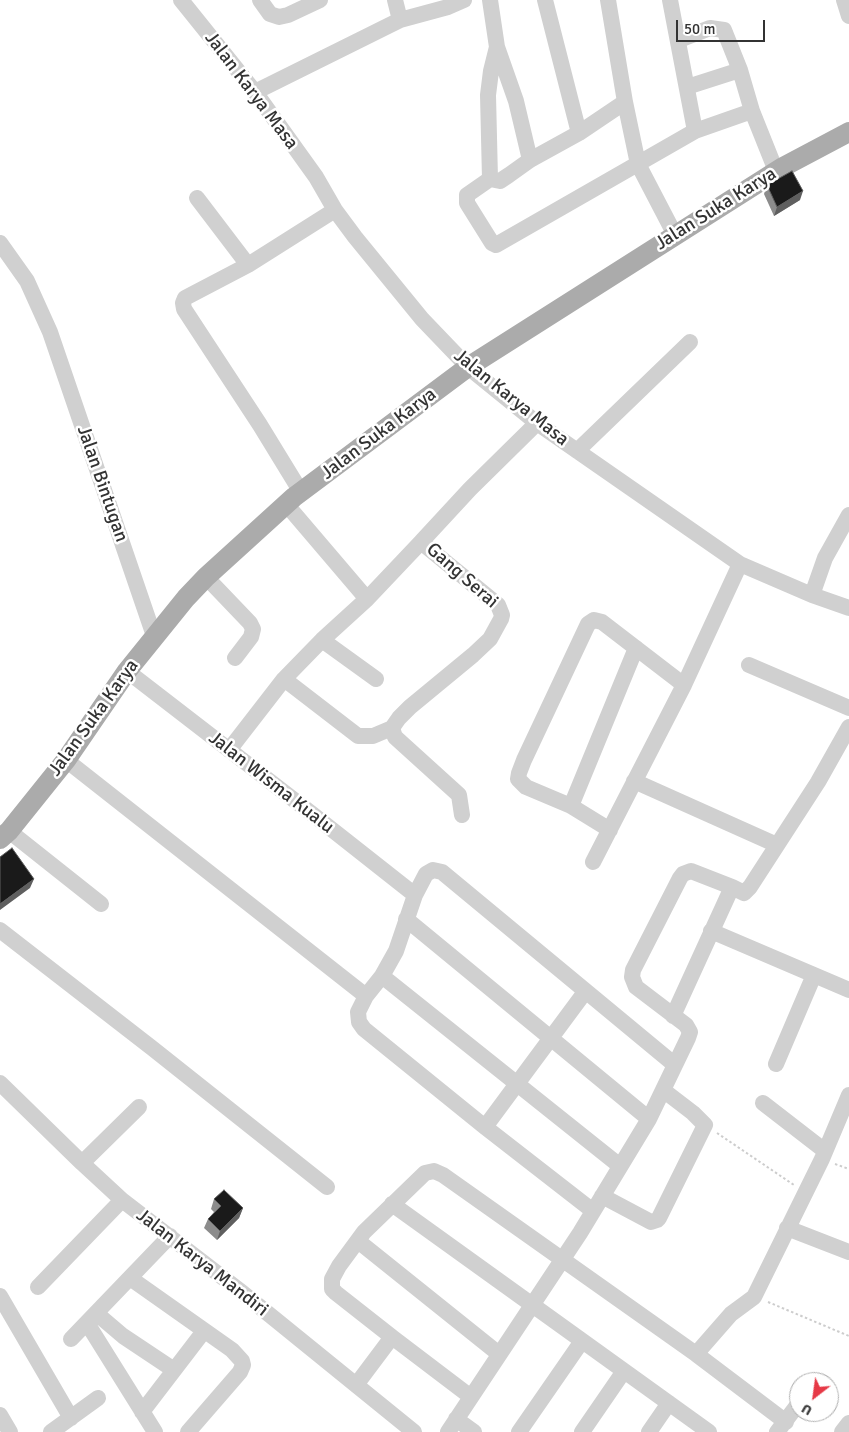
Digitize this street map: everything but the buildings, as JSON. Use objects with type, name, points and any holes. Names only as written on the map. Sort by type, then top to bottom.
[{"type":"main road","name":"Jalan Suka Karya","points":[[5,835],[66,760],[127,671],[154,636],[206,577],[294,498],[468,367],[776,171],[849,132]]},
{"type":"street","points":[[260,0],[270,14],[279,17],[288,15],[320,0]]},
{"type":"street","points":[[394,0],[400,20]]},
{"type":"street","points":[[256,92],[400,20],[448,7],[464,0]]},
{"type":"street","points":[[490,0],[497,47],[516,101],[530,160]]},
{"type":"street","points":[[546,0],[579,133]]},
{"type":"street","points":[[608,0],[638,164],[675,235]]},
{"type":"street","points":[[670,0],[695,131]]},
{"type":"street","points":[[844,0],[849,16]]},
{"type":"street","name":"Jalan Karya Masa","points":[[187,2],[256,92],[316,177],[334,210],[422,319],[468,367],[537,423],[740,564],[812,595],[849,608]]},
{"type":"street","points":[[679,40],[710,28],[724,30],[740,70],[752,111],[776,171]]},
{"type":"street","points":[[490,179],[488,95],[497,47]]},
{"type":"street","points":[[687,88],[740,70]]},
{"type":"street","points":[[626,102],[579,133],[530,160],[500,180],[490,179],[467,195],[467,203],[492,243],[496,245],[695,131],[752,111]]},
{"type":"street","points":[[197,198],[248,265]]},
{"type":"street","points":[[334,210],[248,265],[185,298],[183,305],[294,498],[367,599]]},
{"type":"street","name":"Jalan Bintugan","points":[[0,243],[27,282],[50,332],[154,636]]},
{"type":"street","points":[[577,451],[690,342]]},
{"type":"street","name":"Gang Serai","points":[[392,728],[410,707],[473,655],[490,638],[498,626],[502,615],[498,605],[421,542],[470,489],[537,423]]},
{"type":"street","points":[[812,595],[824,558],[849,514]]},
{"type":"street","points":[[229,750],[284,679],[322,640],[367,599],[421,542]]},
{"type":"street","points":[[593,862],[684,685],[740,564]]},
{"type":"street","points":[[206,577],[250,623],[253,629],[251,637],[235,658]]},
{"type":"street","points":[[610,830],[571,806],[523,784],[518,777],[588,624],[594,620],[602,622],[684,685]]},
{"type":"street","points":[[322,640],[376,679]]},
{"type":"street","points":[[571,806],[636,648]]},
{"type":"street","points":[[749,665],[849,708]]},
{"type":"street","name":"Jalan Wisma Kualu","points":[[127,671],[415,896]]},
{"type":"street","points":[[284,679],[358,736],[373,736],[392,728],[395,737],[459,795],[462,815]]},
{"type":"street","points":[[474,1432],[452,1426],[562,1260],[649,1119],[690,1032],[686,1025],[636,987],[632,977],[633,970],[683,874],[696,872],[732,887],[741,893],[748,890],[818,782],[849,727]]},
{"type":"street","points":[[66,760],[366,996]]},
{"type":"street","points":[[634,781],[777,845]]},
{"type":"street","points":[[5,835],[101,904]]},
{"type":"street","points":[[593,1211],[485,1127],[361,1025],[358,1012],[366,996],[382,976],[396,950],[415,896],[426,874],[433,870],[442,872],[675,1065]]},
{"type":"street","points":[[672,1016],[732,887]]},
{"type":"street","points":[[406,920],[649,1119]]},
{"type":"street","points":[[0,930],[327,1187]]},
{"type":"street","points":[[711,931],[849,990]]},
{"type":"street","points":[[776,1064],[814,975]]},
{"type":"street","points":[[382,976],[620,1166]]},
{"type":"street","points":[[485,1127],[585,992]]},
{"type":"street","name":"Jalan Karya Mandiri","points":[[0,1082],[122,1200],[239,1290],[414,1432]]},
{"type":"street","points":[[602,1196],[650,1222],[657,1220],[705,1125],[693,1113],[663,1090]]},
{"type":"street","points":[[696,1354],[732,1314],[754,1297],[825,1151],[849,1095]]},
{"type":"street","points":[[763,1103],[825,1151]]},
{"type":"street","points":[[82,1163],[139,1107]]},
{"type":"street","points":[[471,1398],[332,1289],[332,1279],[335,1272],[364,1232],[425,1173],[434,1171],[696,1354],[781,1427],[789,1416]]},
{"type":"street","points":[[38,1287],[122,1200]]},
{"type":"street","points":[[392,1204],[709,1432]]},
{"type":"street","points":[[787,1228],[849,1252]]},
{"type":"street","points":[[71,1339],[170,1236]]},
{"type":"street","points":[[358,1241],[499,1354]]},
{"type":"street","points":[[130,1278],[235,1353],[242,1360],[243,1365],[240,1372],[188,1432]]},
{"type":"street","points":[[1,1298],[71,1418]]},
{"type":"street","points":[[92,1318],[174,1370]]},
{"type":"street","points":[[92,1318],[142,1412],[156,1432]]},
{"type":"street","points":[[142,1412],[204,1331]]},
{"type":"street","points":[[356,1385],[392,1337]]},
{"type":"street","points":[[519,1432],[582,1340]]},
{"type":"street","points":[[582,1432],[624,1371]]},
{"type":"street","points":[[51,1432],[98,1398]]},
{"type":"street","points":[[649,1432],[670,1403]]},
{"type":"street","points":[[0,1415],[10,1432]]},
{"type":"street","points":[[842,1432],[849,1423]]},
{"type":"path","points":[[705,1125],[805,1193]]},
{"type":"path","points":[[754,1297],[849,1336]]}]
